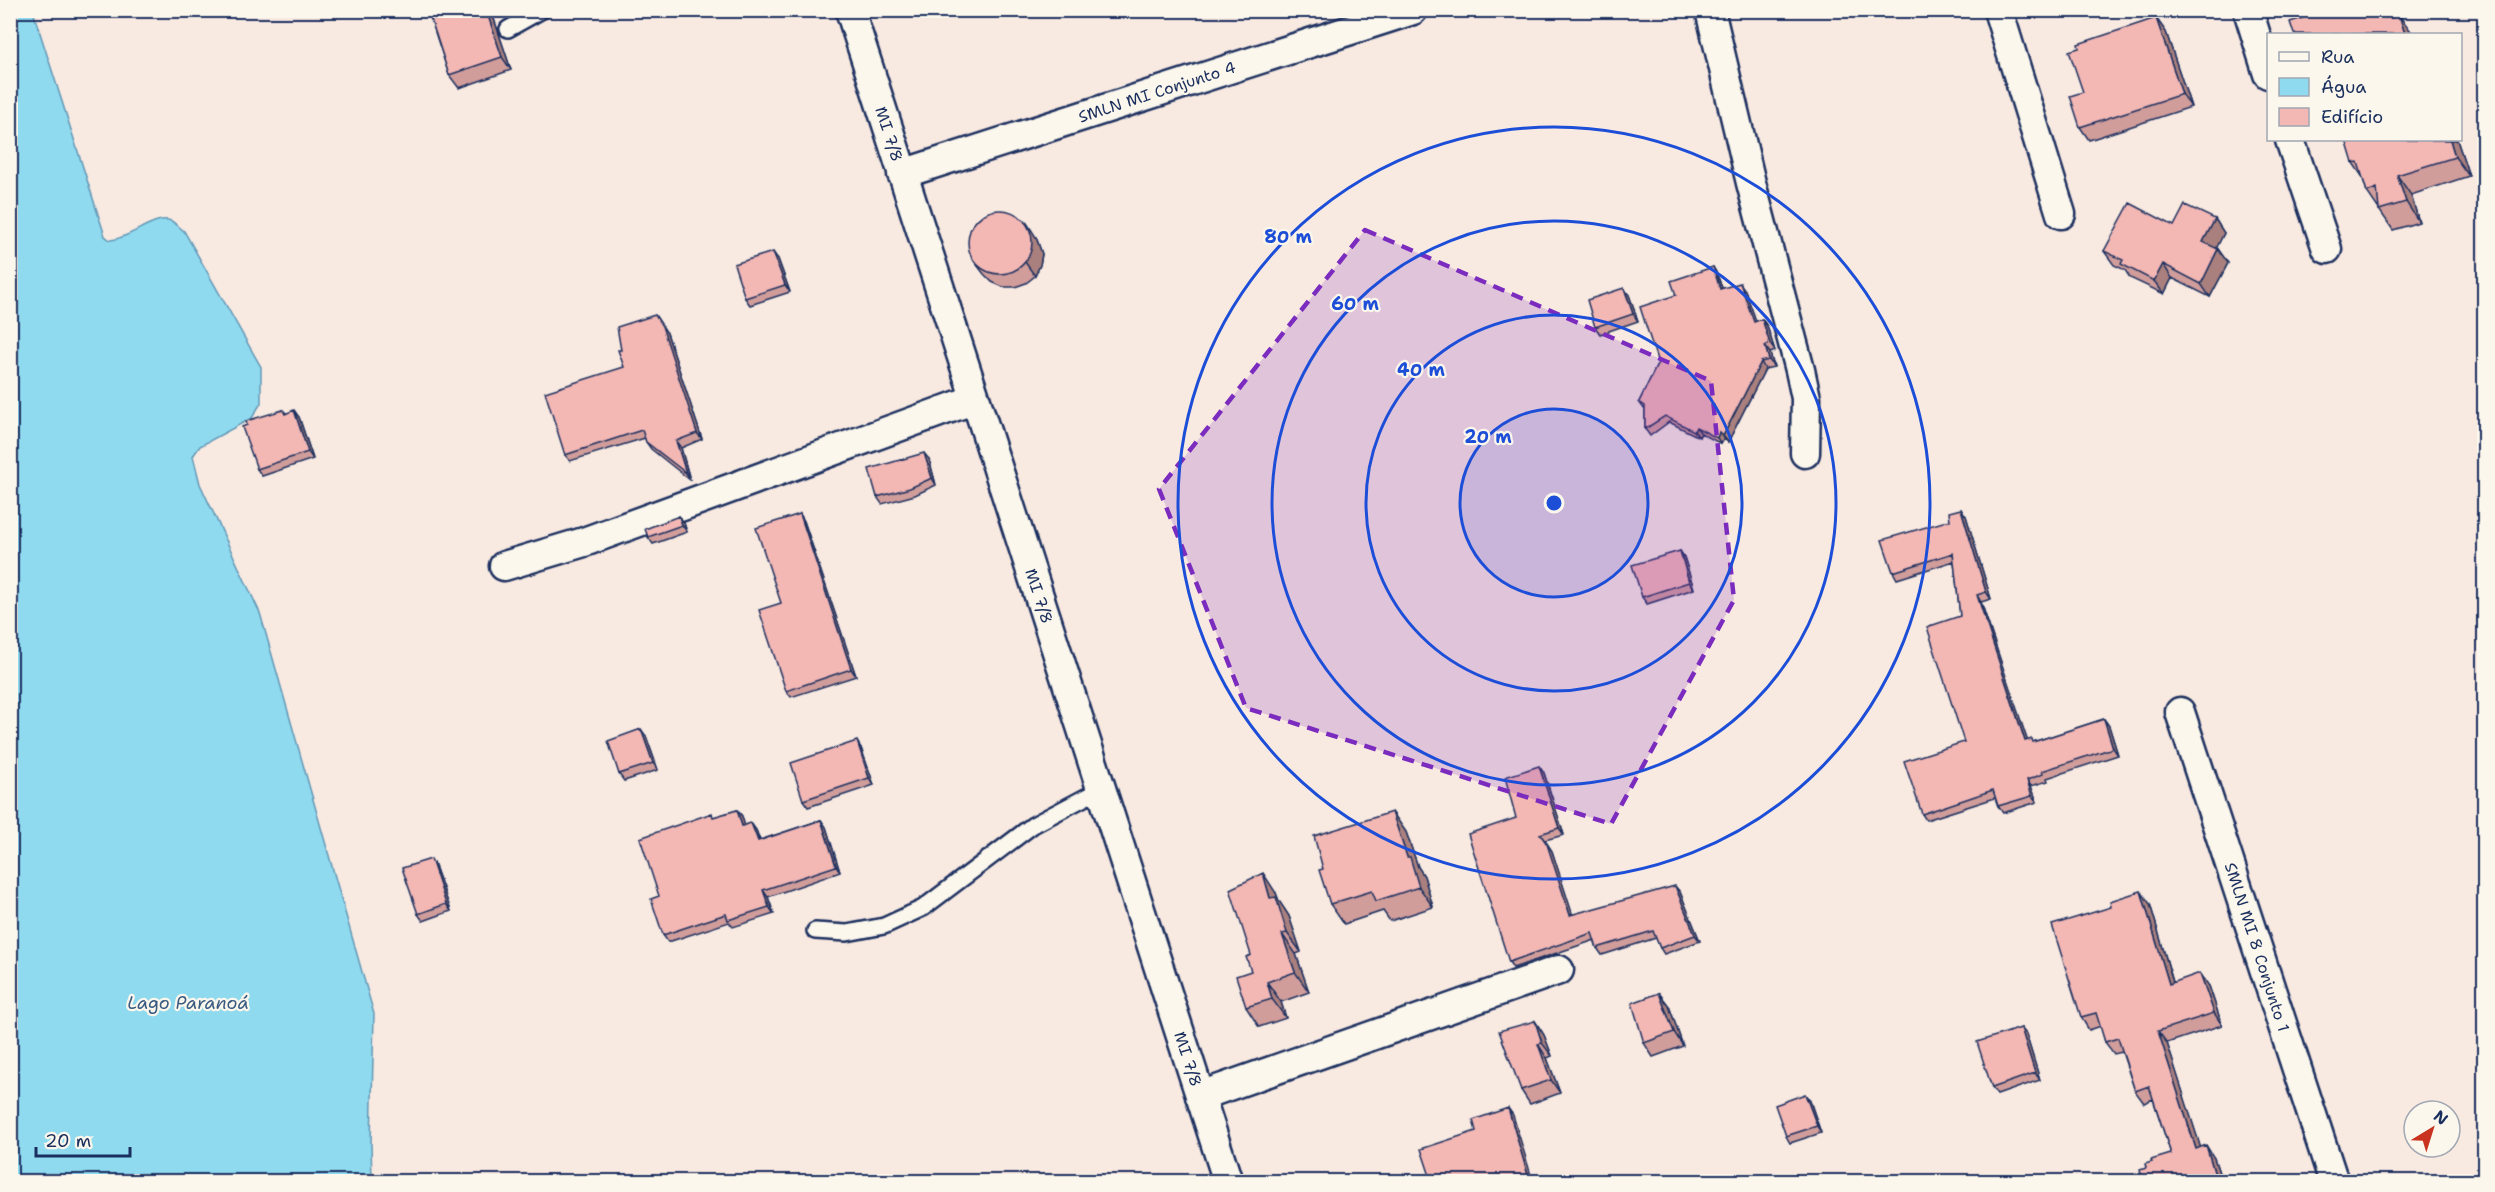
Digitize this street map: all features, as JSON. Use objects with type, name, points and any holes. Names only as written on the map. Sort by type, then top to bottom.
[{"type":"street","name":"MI 7/8","points":[[850,10],[1228,1182]]},
{"type":"street","name":"SMLN MI Conjunto 4","points":[[902,174],[1413,10]]},
{"type":"street","points":[[1710,10],[1751,183],[1800,370],[1806,398],[1805,453]]},
{"type":"street","points":[[1998,10],[2061,214]]},
{"type":"street","points":[[2248,10],[2267,71]]},
{"type":"street","points":[[2290,141],[2326,249]]},
{"type":"street","points":[[504,566],[584,542],[975,399]]},
{"type":"street","name":"SMLN MI 8 Conjunto 1","points":[[2180,712],[2334,1182]]},
{"type":"street","points":[[1200,1096],[1559,970]]},
{"type":"lane","points":[[508,30],[542,10]]},
{"type":"lane","points":[[816,932],[847,933],[884,926],[923,908],[1033,825],[1101,789]]},
{"type":"highlighted area","points":[[1365,230],[1711,381],[1734,600],[1611,824],[1246,708],[1159,489]]},
{"type":"water","name":"Lago Paranoá","points":[[10,11],[33,11],[105,236],[110,240],[117,239],[162,220],[176,224],[184,231],[261,367],[261,403],[252,418],[200,446],[193,456],[200,484],[260,613],[374,1014],[372,1181],[11,1181]]},
{"type":"building","points":[[428,10],[486,10],[502,57],[449,75]]},
{"type":"building","points":[[2318,10],[2388,10],[2390,18],[2399,15],[2405,33],[2294,33],[2290,22],[2319,13]]},
{"type":"building","points":[[2156,18],[2182,94],[2080,127],[2070,96],[2083,92],[2069,51],[2079,48],[2078,44]]},
{"type":"building","points":[[2346,141],[2450,141],[2455,157],[2397,175],[2406,202],[2379,210],[2377,188],[2367,192],[2358,162],[2353,163]]},
{"type":"building","points":[[2130,203],[2174,226],[2185,205],[2215,219],[2203,242],[2218,249],[2201,284],[2163,264],[2154,281],[2121,264],[2123,260],[2104,251]]},
{"type":"building","points":[[1000,210],[1018,216],[1026,224],[1032,242],[1026,260],[1018,268],[1000,274],[982,268],[974,260],[968,242],[974,224],[982,216]]},
{"type":"building","points":[[773,252],[785,285],[745,298],[734,264]]},
{"type":"building","points":[[1713,267],[1720,289],[1740,283],[1754,322],[1762,319],[1770,344],[1765,346],[1769,360],[1761,362],[1723,436],[1719,432],[1717,438],[1696,427],[1694,431],[1665,416],[1645,429],[1645,406],[1639,402],[1658,363],[1640,307],[1676,295],[1671,281]]},
{"type":"building","points":[[1624,288],[1633,314],[1595,327],[1587,300]]},
{"type":"building","points":[[655,315],[662,326],[697,433],[676,441],[686,473],[646,442],[642,430],[565,455],[545,392],[624,367],[618,350],[621,350],[617,327]]},
{"type":"building","points":[[283,410],[285,414],[294,410],[308,452],[257,469],[242,427],[247,425],[246,421]]},
{"type":"building","points":[[924,453],[932,478],[910,488],[877,497],[869,469]]},
{"type":"building","points":[[1961,509],[1986,592],[1977,595],[2025,741],[2032,739],[2033,742],[2104,719],[2113,748],[2042,771],[2043,774],[2027,780],[2032,796],[1998,806],[1993,790],[1922,814],[1904,761],[1964,742],[1927,627],[1960,616],[1953,553],[1893,572],[1882,540],[1950,520],[1949,512]]},
{"type":"building","points":[[800,514],[851,669],[786,691],[759,610],[781,603],[756,528]]},
{"type":"building","points":[[679,516],[682,525],[648,537],[645,529]]},
{"type":"building","points":[[1680,551],[1689,582],[1642,597],[1632,565]]},
{"type":"building","points":[[641,729],[653,763],[619,774],[608,741]]},
{"type":"building","points":[[857,741],[869,778],[803,800],[791,763]]},
{"type":"building","points":[[1539,766],[1559,828],[1540,834],[1547,844],[1570,915],[1675,886],[1695,935],[1660,948],[1653,931],[1597,948],[1592,933],[1509,962],[1468,834],[1516,818],[1505,777]]},
{"type":"building","points":[[737,810],[742,826],[751,823],[758,841],[821,820],[836,866],[763,890],[769,907],[728,920],[726,914],[663,935],[651,899],[659,896],[640,838],[712,813],[713,817]]},
{"type":"building","points":[[1392,812],[1419,887],[1376,901],[1372,891],[1330,904],[1319,870],[1323,869],[1314,836]]},
{"type":"building","points":[[431,859],[446,904],[418,914],[402,868]]},
{"type":"building","points":[[1263,873],[1270,898],[1276,897],[1287,933],[1282,934],[1295,972],[1267,982],[1272,999],[1246,1007],[1236,976],[1251,971],[1246,957],[1251,955],[1230,889]]},
{"type":"building","points":[[2141,891],[2169,984],[2200,973],[2214,1013],[2158,1031],[2196,1149],[2206,1145],[2217,1182],[2143,1182],[2140,1170],[2146,1168],[2145,1164],[2171,1154],[2149,1086],[2135,1091],[2118,1038],[2105,1042],[2096,1013],[2081,1017],[2052,925],[2111,907],[2110,901]]},
{"type":"building","points":[[1659,993],[1674,1032],[1644,1043],[1632,1003]]},
{"type":"building","points":[[1535,1021],[1542,1043],[1538,1044],[1551,1080],[1521,1090],[1499,1031]]},
{"type":"building","points":[[2021,1028],[2035,1073],[1992,1088],[1977,1042]]},
{"type":"building","points":[[1805,1094],[1817,1126],[1786,1136],[1775,1105]]},
{"type":"building","points":[[1508,1108],[1530,1182],[1432,1182],[1421,1149],[1476,1131],[1473,1120]]}]
